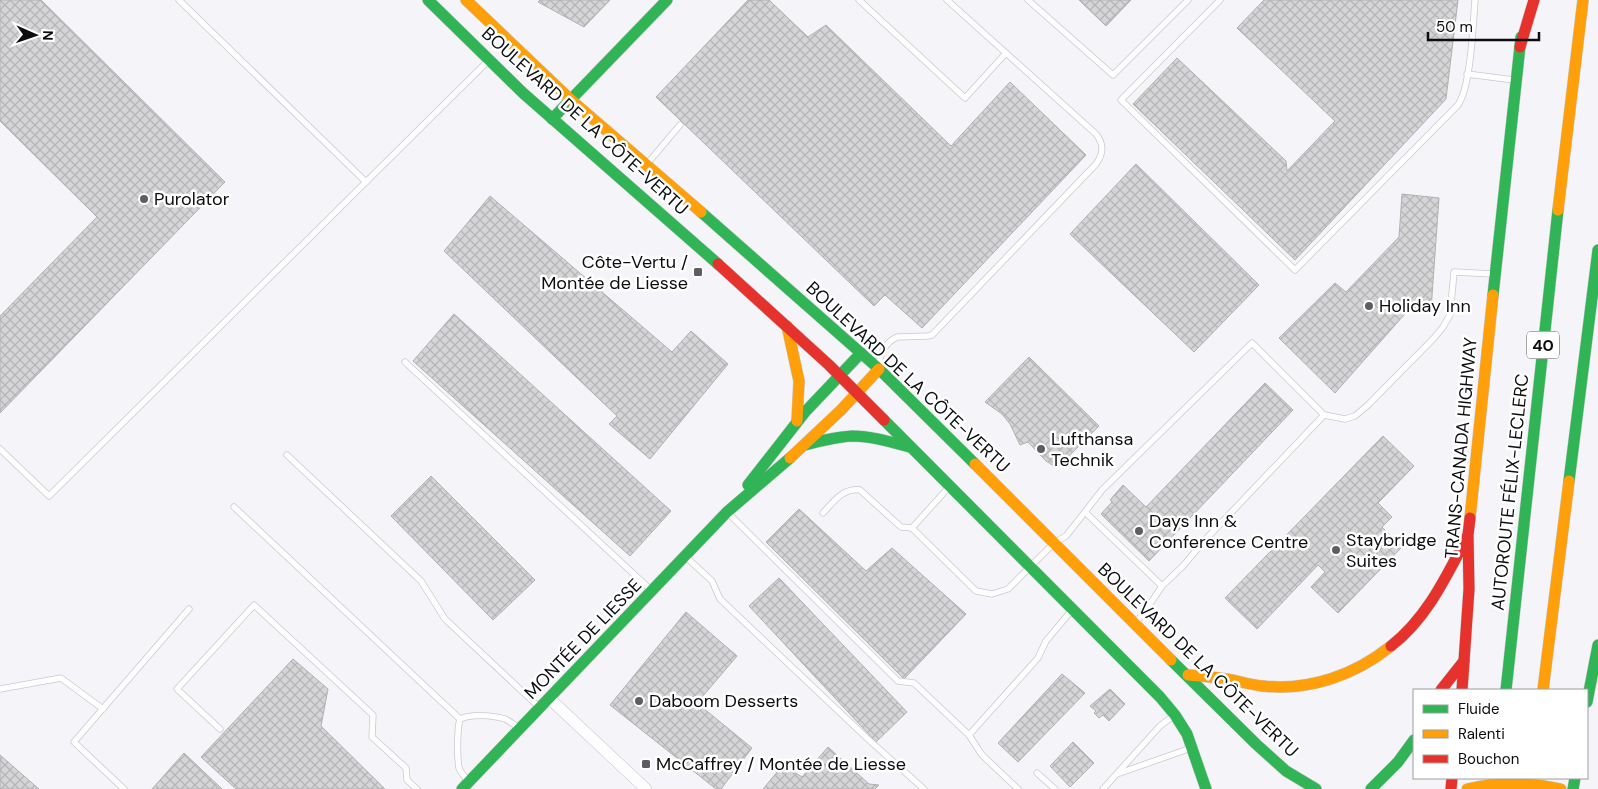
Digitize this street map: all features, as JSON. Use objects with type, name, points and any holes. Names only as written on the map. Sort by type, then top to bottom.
[{"type":"main road","name":"BOULEVARD DE LA CÔTE-VERTU","points":[[428,0],[523,93],[839,374],[1132,667],[1174,715],[1187,735],[1206,789]]},
{"type":"main road","name":"BOULEVARD DE LA CÔTE-VERTU","points":[[466,0],[571,100],[861,353],[1276,763],[1294,777],[1316,789]]},
{"type":"main road","points":[[552,119],[667,0]]},
{"type":"main road","name":"TRANS-CANADA HIGHWAY","points":[[1462,689],[1469,589],[1468,535],[1525,0]]},
{"type":"main road","points":[[1520,48],[1534,0]]},
{"type":"main road","name":"AUTOROUTE FÉLIX-LECLERC","points":[[1506,689],[1583,0]]},
{"type":"main road","name":"40","points":[[1543,689],[1598,250]]},
{"type":"main road","points":[[787,326],[800,381],[797,421]]},
{"type":"main road","name":"MONTÉE DE LIESSE","points":[[466,786],[686,557],[727,512],[797,421],[839,374],[861,353]]},
{"type":"main road","name":"MONTÉE DE LIESSE","points":[[727,512],[805,445],[878,369]]},
{"type":"main road","points":[[805,445],[843,437],[858,436],[911,447]]},
{"type":"main road","points":[[1188,675],[1280,687],[1322,682],[1368,663],[1392,647],[1415,624],[1436,595],[1468,535]]},
{"type":"main road","points":[[1588,697],[1598,644]]},
{"type":"main road","points":[[1442,689],[1464,661]]},
{"type":"main road","points":[[1594,668],[1598,692]]},
{"type":"main road","points":[[1371,789],[1398,762],[1413,741]]},
{"type":"main road","points":[[1192,748],[1195,789]]},
{"type":"main road","points":[[1468,789],[1489,784],[1505,783],[1537,784],[1561,789]]},
{"type":"street","points":[[550,699],[646,789]]},
{"type":"lane","points":[[179,0],[366,182]]},
{"type":"lane","points":[[860,0],[965,98],[1006,53]]},
{"type":"lane","points":[[878,369],[880,353],[893,339],[897,337],[932,335],[1096,164],[1102,155],[1102,143],[1096,134],[947,0]]},
{"type":"lane","points":[[1028,0],[1113,74],[1188,0]]},
{"type":"lane","points":[[1220,0],[1121,100],[1295,270],[1458,105],[1465,92],[1475,0]]},
{"type":"lane","points":[[0,449],[49,496],[490,60]]},
{"type":"lane","points":[[1467,74],[1516,80]]},
{"type":"lane","points":[[646,166],[680,126]]},
{"type":"lane","points":[[823,513],[838,496],[846,491],[860,490],[901,527],[912,528],[976,591],[992,594],[1008,589],[1054,543],[1066,536],[1102,490],[1252,343],[1324,416],[1345,419],[1355,416],[1374,400],[1443,327],[1450,315],[1454,272],[1495,274]]},
{"type":"lane","points":[[861,353],[880,353]]},
{"type":"lane","points":[[405,362],[653,591]]},
{"type":"lane","points":[[1135,623],[1162,586],[1184,566],[1204,541],[1324,416]]},
{"type":"lane","points":[[287,455],[421,581],[445,619],[540,708]]},
{"type":"lane","points":[[912,528],[950,486]]},
{"type":"lane","points":[[234,508],[460,718]]},
{"type":"lane","points":[[727,512],[898,682],[914,683],[969,735],[982,755],[1018,789]]},
{"type":"lane","points":[[1085,512],[1162,586]]},
{"type":"lane","points":[[686,557],[712,581],[720,599],[869,740],[924,789]]},
{"type":"lane","points":[[220,729],[177,689],[254,604],[373,715],[372,737],[406,768],[407,780],[417,789]]},
{"type":"lane","points":[[124,789],[74,742],[188,609]]},
{"type":"lane","points":[[969,735],[1038,658],[1046,640],[1074,609]]},
{"type":"lane","points":[[0,689],[62,678],[103,709]]},
{"type":"lane","points":[[1103,789],[1160,726],[1174,715]]},
{"type":"lane","points":[[460,718],[467,716],[499,718],[507,720],[520,729]]},
{"type":"lane","points":[[460,718],[458,726],[459,767],[466,786]]},
{"type":"lane","points":[[1118,774],[1192,748]]},
{"type":"lane","points":[[1037,773],[1055,789]]},
{"type":"building","name":"Purolator","points":[[0,0],[41,0],[225,182],[0,413],[0,316],[97,217],[0,121]]},
{"type":"building","points":[[540,0],[610,0],[584,27],[538,2]]},
{"type":"building","points":[[748,0],[769,0],[808,37],[826,25],[951,146],[1010,82],[1086,155],[922,328],[885,295],[874,306],[656,97]]},
{"type":"building","points":[[1079,0],[1131,0],[1106,26]]},
{"type":"building","points":[[1264,0],[1458,0],[1446,99],[1295,260],[1133,104],[1177,58],[1286,161],[1287,171],[1335,121],[1237,28]]},
{"type":"building","points":[[1136,164],[1259,285],[1194,352],[1070,234]]},
{"type":"building","points":[[1402,194],[1439,198],[1431,310],[1411,307],[1335,393],[1279,338],[1335,283],[1346,292],[1399,237]]},
{"type":"building","points":[[490,196],[672,352],[691,331],[728,364],[650,459],[609,424],[617,416],[444,251]]},
{"type":"building","points":[[454,314],[671,511],[630,556],[413,361]]},
{"type":"building","points":[[1029,357],[1099,426],[1057,468],[1046,461],[1028,442],[1020,445],[1010,424],[1002,414],[985,402]]},
{"type":"building","points":[[1265,383],[1293,410],[1149,561],[1101,514],[1112,502],[1110,500],[1123,485],[1146,507]]},
{"type":"building","points":[[1383,436],[1414,466],[1378,503],[1392,517],[1382,527],[1402,547],[1338,613],[1311,587],[1325,572],[1318,565],[1257,629],[1225,598]]},
{"type":"building","points":[[431,476],[535,580],[493,620],[391,516]]},
{"type":"building","points":[[799,509],[866,571],[892,548],[966,614],[904,679],[766,542]]},
{"type":"building","points":[[779,578],[907,712],[876,742],[749,606]]},
{"type":"building","points":[[686,612],[737,656],[697,703],[752,748],[721,789],[716,789],[610,705]]},
{"type":"building","points":[[293,659],[328,689],[321,726],[385,789],[236,789],[201,757]]},
{"type":"building","points":[[1062,674],[1085,693],[1018,762],[998,743]]},
{"type":"building","points":[[1110,689],[1125,704],[1109,721],[1103,715],[1099,718],[1094,713],[1096,711],[1090,706]]},
{"type":"building","points":[[1073,742],[1094,763],[1070,787],[1050,766]]},
{"type":"building","points":[[828,747],[869,784],[879,785],[875,789],[763,789],[783,765],[802,777]]},
{"type":"building","points":[[184,753],[222,789],[152,789]]},
{"type":"building","points":[[0,755],[39,789],[0,789]]},
{"type":"traffic: fast","points":[[428,0],[523,93],[718,264]]},
{"type":"traffic: fast","points":[[552,119],[667,0]]},
{"type":"traffic: fast","points":[[1493,295],[1521,37]]},
{"type":"traffic: fast","points":[[1506,689],[1558,210]]},
{"type":"traffic: fast","points":[[701,212],[879,369],[975,464]]},
{"type":"traffic: fast","points":[[1569,481],[1598,250]]},
{"type":"traffic: fast","points":[[748,485],[805,412],[861,353]]},
{"type":"traffic: fast","points":[[884,420],[1160,697],[1175,715],[1187,734],[1206,789]]},
{"type":"traffic: fast","points":[[805,445],[834,438],[859,436],[910,447]]},
{"type":"traffic: fast","points":[[462,789],[727,512],[790,458]]},
{"type":"traffic: fast","points":[[1588,697],[1598,645]]},
{"type":"traffic: fast","points":[[1171,660],[1286,771],[1316,789]]},
{"type":"traffic: fast","points":[[1371,789],[1398,762],[1413,741]]},
{"type":"traffic: fast","points":[[1573,789],[1575,779]]},
{"type":"traffic: slow","points":[[466,0],[571,100],[701,212]]},
{"type":"traffic: slow","points":[[1558,210],[1583,0]]},
{"type":"traffic: slow","points":[[1470,518],[1493,295]]},
{"type":"traffic: slow","points":[[787,326],[799,381],[797,421]]},
{"type":"traffic: slow","points":[[790,458],[841,410],[879,369]]},
{"type":"traffic: slow","points":[[975,464],[1171,660]]},
{"type":"traffic: slow","points":[[1543,689],[1569,481]]},
{"type":"traffic: slow","points":[[1188,675],[1221,678],[1263,686],[1298,686],[1331,679],[1347,673],[1391,646]]},
{"type":"traffic: slow","points":[[1467,789],[1514,784],[1561,789]]},
{"type":"traffic: jam","points":[[1520,47],[1534,0]]},
{"type":"traffic: jam","points":[[718,264],[829,365],[884,420]]},
{"type":"traffic: jam","points":[[1462,689],[1469,589],[1468,535],[1470,518]]},
{"type":"traffic: jam","points":[[1391,646],[1415,623],[1435,596],[1467,537]]},
{"type":"traffic: jam","points":[[1442,689],[1464,661]]},
{"type":"traffic: jam","points":[[1451,789],[1452,779]]},
{"type":"place","name":"Purolator","points":[[144,199]]},
{"type":"place","name":"Côte-Vertu / Montée de Liesse","points":[[698,272]]},
{"type":"place","name":"Holiday Inn","points":[[1369,306]]},
{"type":"place","name":"Lufthansa Technik","points":[[1041,449]]},
{"type":"place","name":"Days Inn & Conference Centre","points":[[1139,531]]},
{"type":"place","name":"Staybridge Suites","points":[[1336,550]]},
{"type":"place","name":"Daboom Desserts","points":[[639,701]]},
{"type":"place","name":"McCaffrey / Montée de Liesse","points":[[646,764]]}]
